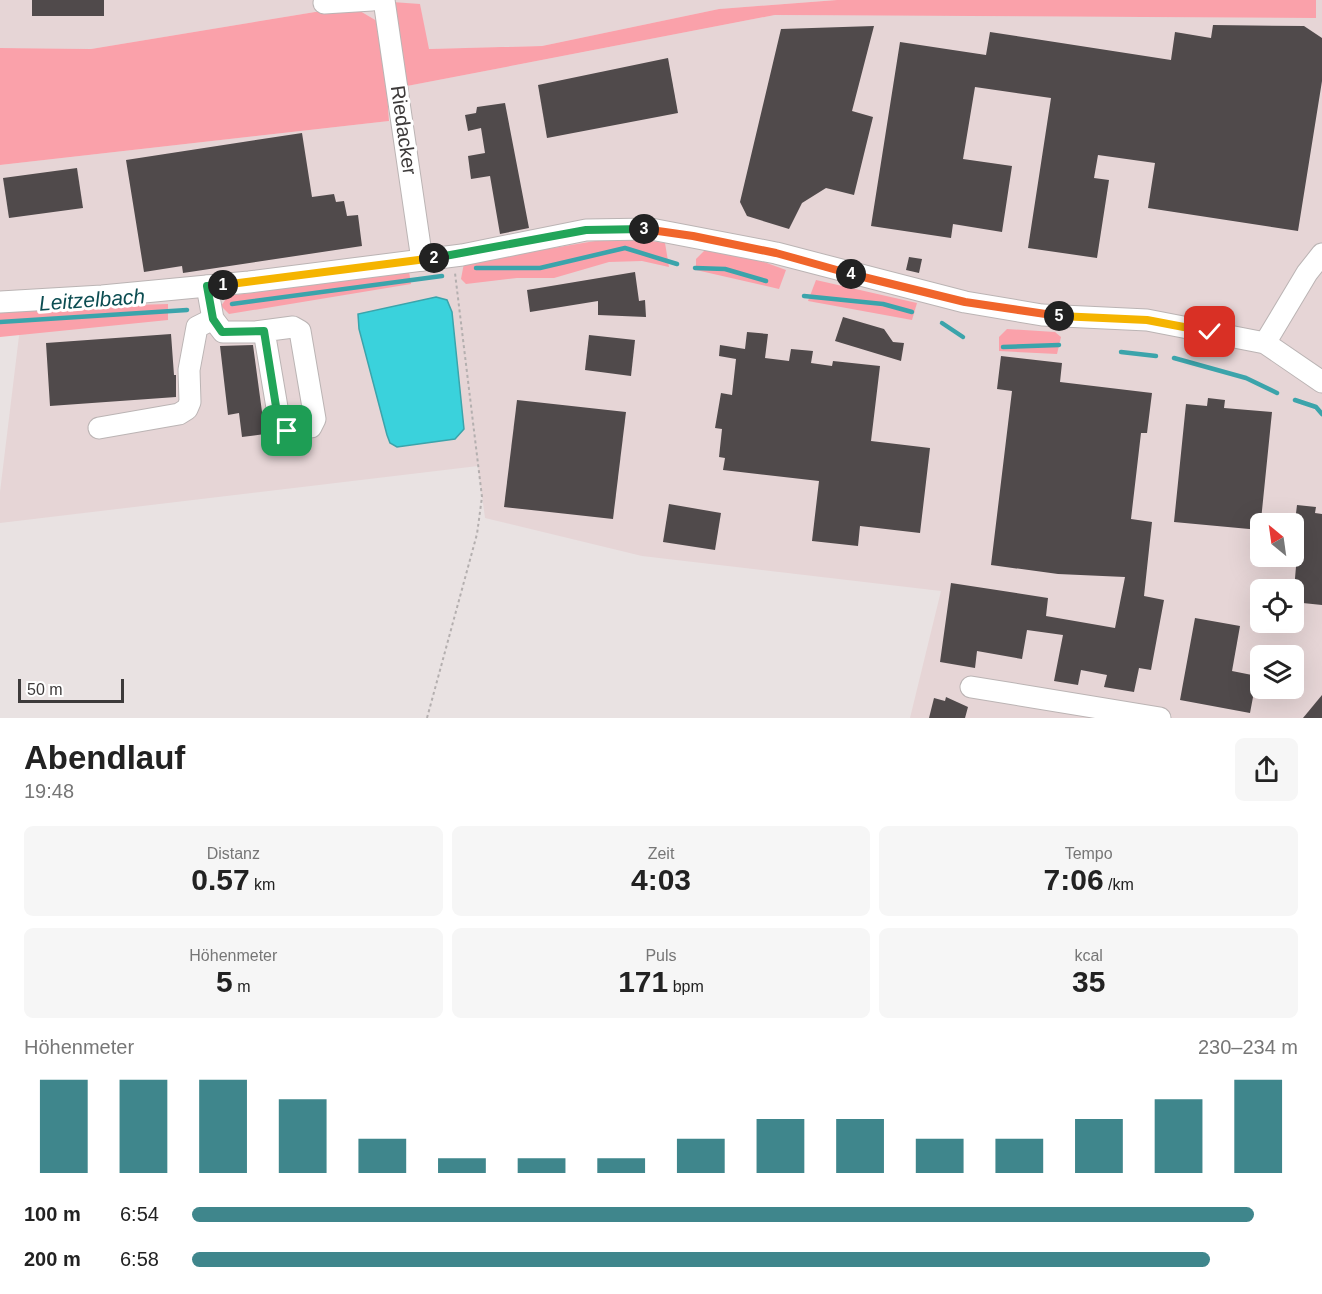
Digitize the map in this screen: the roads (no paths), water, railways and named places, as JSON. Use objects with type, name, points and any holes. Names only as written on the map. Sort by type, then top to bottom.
[{"type":"street","points":[[324,3],[372,0]]},
{"type":"street","name":"Riedacker","points":[[384,0],[422,260]]},
{"type":"street","points":[[0,302],[207,286],[453,256],[586,230],[651,229],[776,253],[965,302],[1042,315],[1147,320],[1265,343],[1322,382]]},
{"type":"street","points":[[1265,343],[1307,273],[1322,254]]},
{"type":"street","points":[[207,286],[213,319],[222,332],[264,331],[293,327],[300,331],[315,419],[311,427],[287,431],[280,425],[264,331]]},
{"type":"street","points":[[99,428],[179,414],[187,409],[190,402],[189,370],[193,360],[194,334],[197,327],[213,319]]},
{"type":"street","points":[[971,687],[1160,718]]},
{"type":"water","points":[[436,297],[447,300],[452,312],[464,429],[455,439],[397,447],[390,443],[387,435],[359,329],[358,314]]},
{"type":"waterway","name":"Leitzelbach","points":[[476,268],[540,268],[625,248],[677,264]]},
{"type":"waterway","name":"Leitzelbach","points":[[695,268],[725,269],[766,281]]},
{"type":"waterway","name":"Leitzelbach","points":[[232,304],[442,276]]},
{"type":"waterway","name":"Leitzelbach","points":[[804,296],[883,304],[912,312]]},
{"type":"waterway","name":"Leitzelbach","points":[[0,322],[187,310]]},
{"type":"waterway","name":"Leitzelbach","points":[[942,323],[963,337]]},
{"type":"waterway","name":"Leitzelbach","points":[[1003,347],[1059,345]]},
{"type":"waterway","name":"Leitzelbach","points":[[1121,352],[1156,356]]},
{"type":"waterway","name":"Leitzelbach","points":[[1174,358],[1246,378],[1277,393]]},
{"type":"waterway","name":"Leitzelbach","points":[[1295,400],[1316,407],[1322,414]]}]
